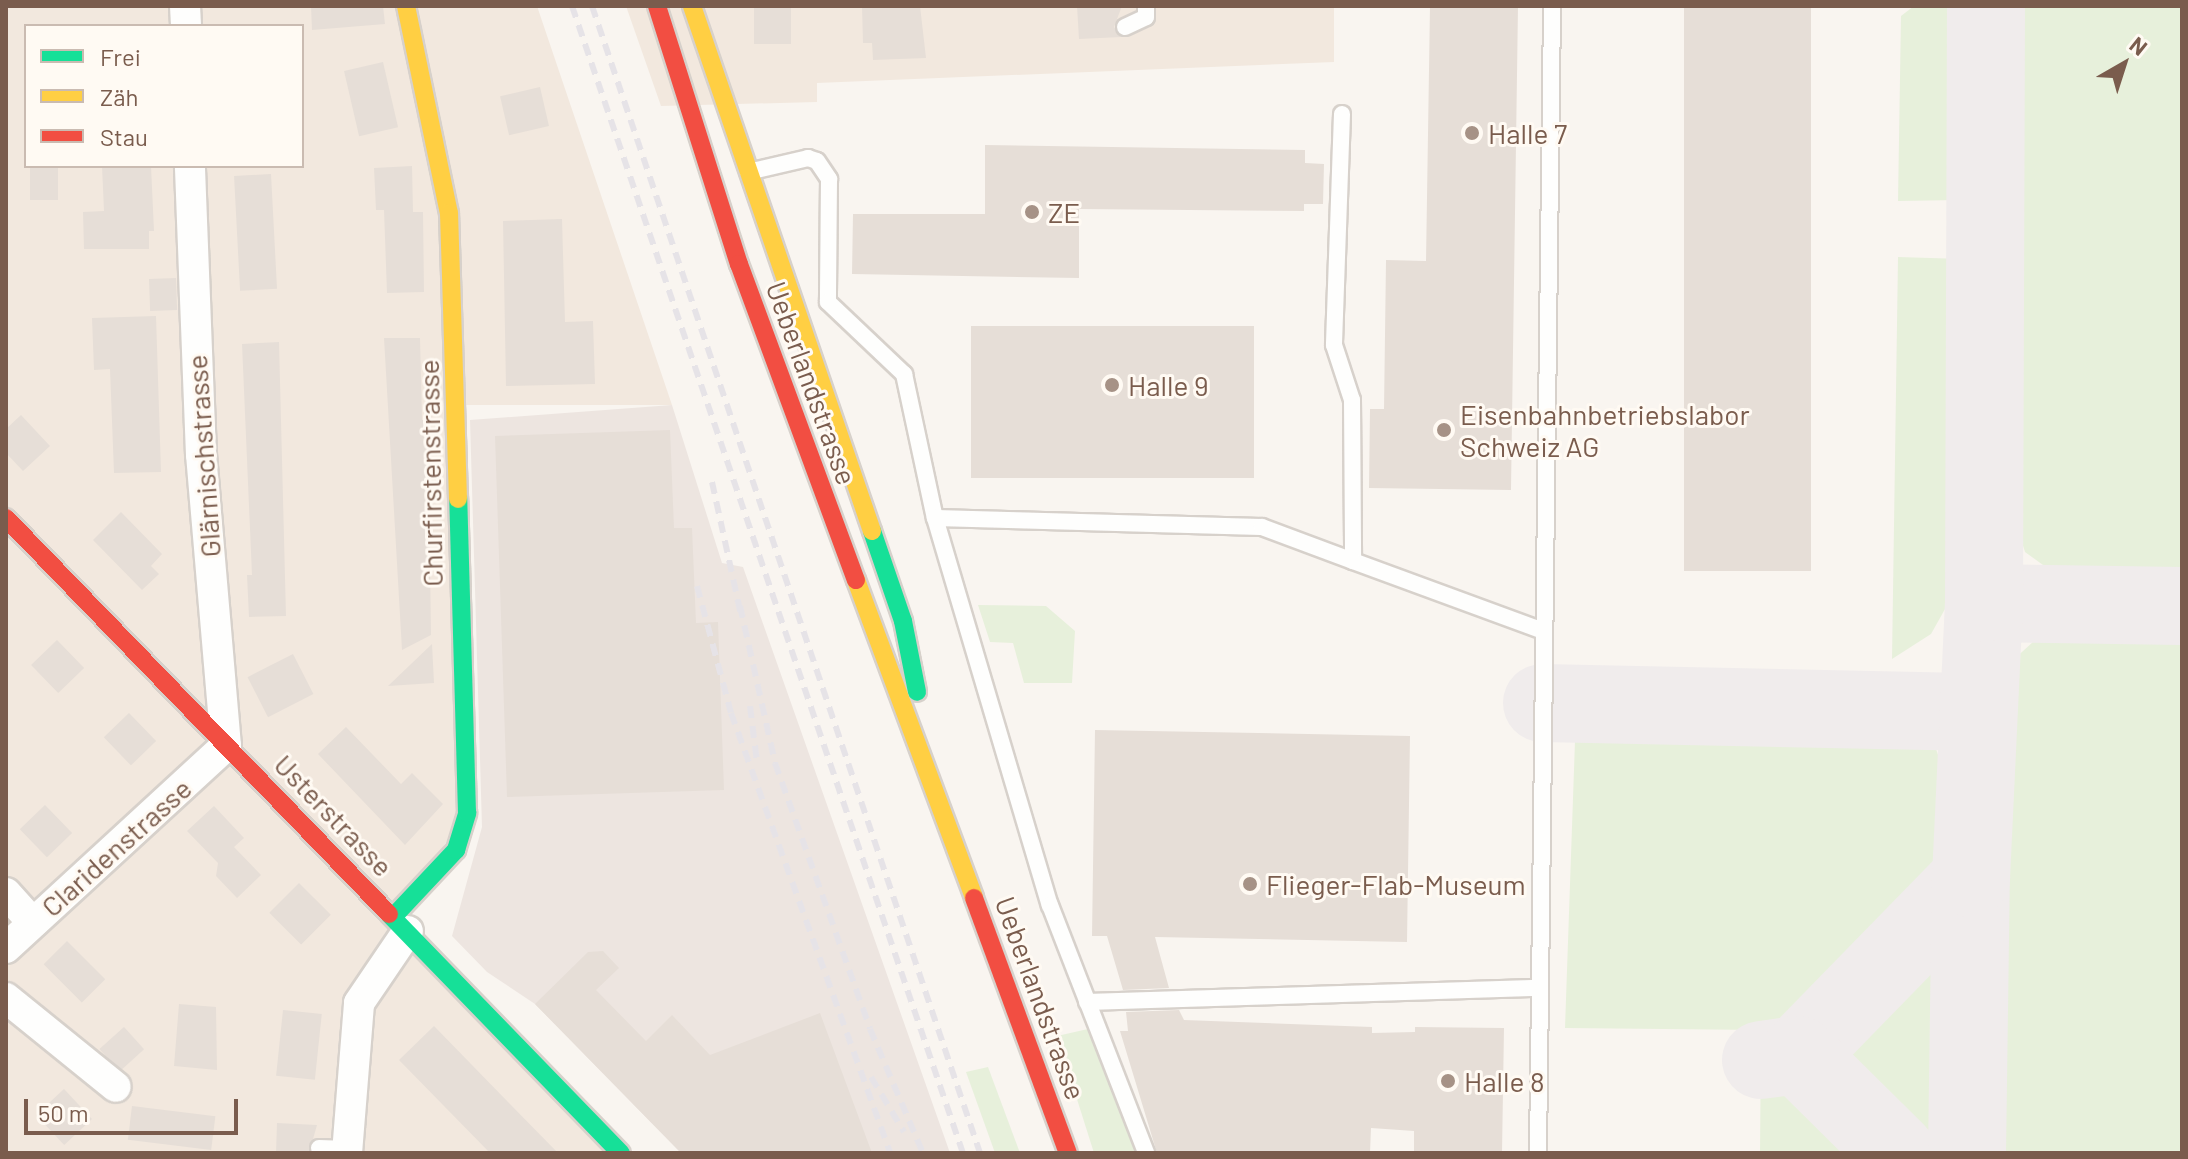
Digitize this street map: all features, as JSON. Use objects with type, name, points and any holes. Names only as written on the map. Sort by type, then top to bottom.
[{"type":"main road","name":"Churfirstenstrasse","points":[[401,924],[456,850],[467,813],[449,213],[406,6]]},
{"type":"main road","name":"Ueberlandstrasse","points":[[657,6],[713,185],[871,630],[931,772],[1068,1153]]},
{"type":"main road","name":"Ueberlandstrasse","points":[[695,11],[752,170],[903,621],[931,772]]},
{"type":"main road","name":"Usterstrasse","points":[[6,518],[621,1153]]},
{"type":"street","name":"Glärnischstrasse","points":[[190,168],[201,455],[226,746]]},
{"type":"street","name":"Claridenstrasse","points":[[6,948],[226,746]]},
{"type":"street","points":[[6,893],[33,923]]},
{"type":"street","points":[[338,1150],[359,1003],[401,924]]},
{"type":"street","points":[[6,998],[116,1087]]},
{"type":"lane","points":[[1125,27],[1146,17],[1146,6]]},
{"type":"lane","points":[[1538,1153],[1541,630],[1552,6]]},
{"type":"lane","points":[[1342,114],[1334,345],[1352,400],[1353,561]]},
{"type":"lane","points":[[713,185],[795,158],[817,161],[825,169],[829,179],[828,302],[904,374],[935,518],[1050,905],[1146,1153]]},
{"type":"lane","points":[[935,518],[1262,527],[1541,630]]},
{"type":"lane","points":[[1087,1002],[1540,988]]},
{"type":"shaded area","points":[[6,6],[537,6],[672,405],[455,405],[467,813],[394,916],[621,1153],[6,1153]]},
{"type":"shaded area","points":[[626,6],[1334,6],[1334,62],[817,83],[817,102],[661,106]]},
{"type":"shaded area","points":[[672,405],[722,563],[743,567],[950,1153],[681,1153],[535,1004],[487,972],[452,936],[482,827],[470,420]]},
{"type":"green space","points":[[1914,6],[1950,6],[1963,26],[1959,200],[1898,201],[1901,16]]},
{"type":"green space","points":[[2008,6],[2182,6],[2182,584],[2065,581],[2025,552],[2004,486]]},
{"type":"green space","points":[[1898,257],[1963,259],[1954,593],[1931,634],[1892,659]]},
{"type":"green space","points":[[978,605],[1046,606],[1075,631],[1072,683],[1024,683],[1013,643],[990,642]]},
{"type":"green space","points":[[2182,628],[2182,1153],[1990,1153],[1996,705],[2011,662],[2034,641],[2059,631]]},
{"type":"green space","points":[[1576,712],[1897,721],[1935,746],[1948,784],[1947,1153],[1760,1153],[1761,1030],[1565,1028]]},
{"type":"green space","points":[[1088,1029],[1136,1153],[1094,1153],[1057,1036]]},
{"type":"green space","points":[[988,1067],[1020,1153],[995,1153],[966,1072]]},
{"type":"building","points":[[311,6],[383,6],[385,24],[312,30]]},
{"type":"building","points":[[754,6],[791,6],[791,44],[754,44]]},
{"type":"building","points":[[862,6],[920,6],[926,58],[873,60],[872,43],[863,43]]},
{"type":"building","points":[[1077,6],[1122,6],[1114,27],[1121,37],[1079,39]]},
{"type":"building","name":"Halle 7","points":[[1430,6],[1518,6],[1511,490],[1369,488],[1370,409],[1384,409],[1386,260],[1426,261]]},
{"type":"building","points":[[1684,6],[1811,6],[1811,571],[1684,571]]},
{"type":"building","points":[[383,62],[398,127],[359,136],[344,71]]},
{"type":"building","points":[[540,87],[549,126],[509,135],[500,96]]},
{"type":"building","points":[[985,145],[1305,150],[1305,163],[1324,164],[1323,204],[1304,204],[1304,211],[1079,209],[1079,278],[852,274],[853,214],[985,214]]},
{"type":"building","points":[[412,166],[413,212],[423,212],[424,292],[387,293],[384,210],[376,210],[374,168]]},
{"type":"building","points":[[30,168],[58,168],[58,200],[30,200]]},
{"type":"building","points":[[102,168],[151,168],[154,231],[149,231],[149,249],[84,249],[83,212],[104,211]]},
{"type":"building","points":[[271,174],[277,289],[240,291],[234,176]]},
{"type":"building","points":[[562,219],[565,322],[593,321],[595,384],[506,386],[503,221]]},
{"type":"building","points":[[176,278],[177,310],[150,311],[149,279]]},
{"type":"building","points":[[156,316],[161,472],[114,473],[110,369],[94,370],[92,318]]},
{"type":"building","name":"Halle 9","points":[[971,326],[1254,326],[1254,478],[971,478]]},
{"type":"building","points":[[384,338],[420,338],[422,420],[428,420],[431,635],[402,650]]},
{"type":"building","points":[[279,342],[286,616],[249,617],[247,575],[252,575],[242,344]]},
{"type":"building","points":[[21,415],[50,446],[23,471],[6,453],[6,429]]},
{"type":"building","points":[[670,430],[674,528],[692,528],[696,623],[718,622],[724,790],[507,797],[495,436]]},
{"type":"building","points":[[121,512],[162,554],[151,566],[159,574],[142,590],[93,540]]},
{"type":"building","points":[[57,640],[84,668],[58,693],[31,665]]},
{"type":"building","points":[[432,644],[434,683],[388,686]]},
{"type":"building","points":[[293,654],[313,694],[268,717],[248,677]]},
{"type":"building","points":[[129,713],[156,741],[131,765],[104,737]]},
{"type":"building","points":[[346,727],[401,784],[412,773],[443,804],[405,845],[318,754]]},
{"type":"building","name":"Flieger-Flab-Museum","points":[[1095,730],[1410,736],[1407,942],[1155,937],[1169,988],[1123,990],[1107,936],[1092,936]]},
{"type":"building","points":[[45,805],[72,833],[47,857],[20,829]]},
{"type":"building","points":[[214,806],[244,838],[234,847],[261,875],[237,898],[216,876],[218,863],[187,831]]},
{"type":"building","points":[[299,883],[331,915],[301,945],[269,913]]},
{"type":"building","points":[[67,941],[105,979],[82,1003],[44,964]]},
{"type":"building","points":[[603,951],[619,968],[596,990],[646,1041],[672,1015],[710,1055],[820,1013],[872,1153],[681,1153],[535,1004],[588,952]]},
{"type":"building","points":[[179,1004],[216,1007],[217,1070],[174,1066]]},
{"type":"building","points":[[283,1010],[322,1014],[315,1080],[276,1076]]},
{"type":"building","points":[[1179,1010],[1184,1020],[1372,1027],[1372,1033],[1415,1032],[1415,1027],[1504,1028],[1502,1153],[1414,1153],[1414,1131],[1371,1128],[1370,1153],[1157,1153],[1120,1031],[1128,1031],[1126,1012]]},
{"type":"building","points":[[434,1026],[558,1153],[490,1153],[399,1060]]},
{"type":"building","points":[[124,1027],[144,1049],[120,1071],[99,1049]]},
{"type":"building","points":[[64,1089],[92,1119],[64,1145],[36,1115]]},
{"type":"building","points":[[132,1106],[215,1116],[211,1150],[128,1140]]},
{"type":"building","points":[[277,1123],[317,1125],[309,1153],[276,1153]]},
{"type":"taxiway","points":[[1967,1153],[1971,878],[1984,603],[1986,6]]},
{"type":"taxiway","points":[[1984,603],[2182,606]]},
{"type":"taxiway","points":[[1542,703],[1978,712]]},
{"type":"taxiway","points":[[1798,1055],[1971,878]]},
{"type":"taxiway","points":[[1761,1060],[1798,1055],[1897,1153]]},
{"type":"railway","points":[[572,6],[963,1153]]},
{"type":"railway","points":[[592,6],[980,1153]]},
{"type":"railway","points":[[712,482],[741,615]]},
{"type":"railway","points":[[697,586],[731,713],[890,1153]]},
{"type":"railway","points":[[740,606],[775,763],[870,1029],[923,1153]]},
{"type":"railway","points":[[750,706],[757,762]]},
{"type":"railway","points":[[871,1077],[904,1132]]},
{"type":"traffic: fast","points":[[394,916],[456,850],[467,813],[458,499]]},
{"type":"traffic: fast","points":[[872,531],[903,621],[917,692]]},
{"type":"traffic: fast","points":[[389,914],[621,1153]]},
{"type":"traffic: slow","points":[[406,6],[449,213],[458,499]]},
{"type":"traffic: slow","points":[[692,6],[872,531]]},
{"type":"traffic: slow","points":[[856,580],[974,898]]},
{"type":"traffic: jam","points":[[657,6],[739,264],[856,580]]},
{"type":"traffic: jam","points":[[6,518],[389,914]]},
{"type":"traffic: jam","points":[[974,898],[1068,1153]]},
{"type":"place","name":"Halle 7","points":[[1472,133]]},
{"type":"place","name":"ZE","points":[[1032,212]]},
{"type":"place","name":"Halle 9","points":[[1112,385]]},
{"type":"place","name":"Eisenbahnbetriebslabor Schweiz AG","points":[[1444,430]]},
{"type":"place","name":"Flieger-Flab-Museum","points":[[1250,884]]},
{"type":"place","name":"Halle 8","points":[[1448,1081]]}]
